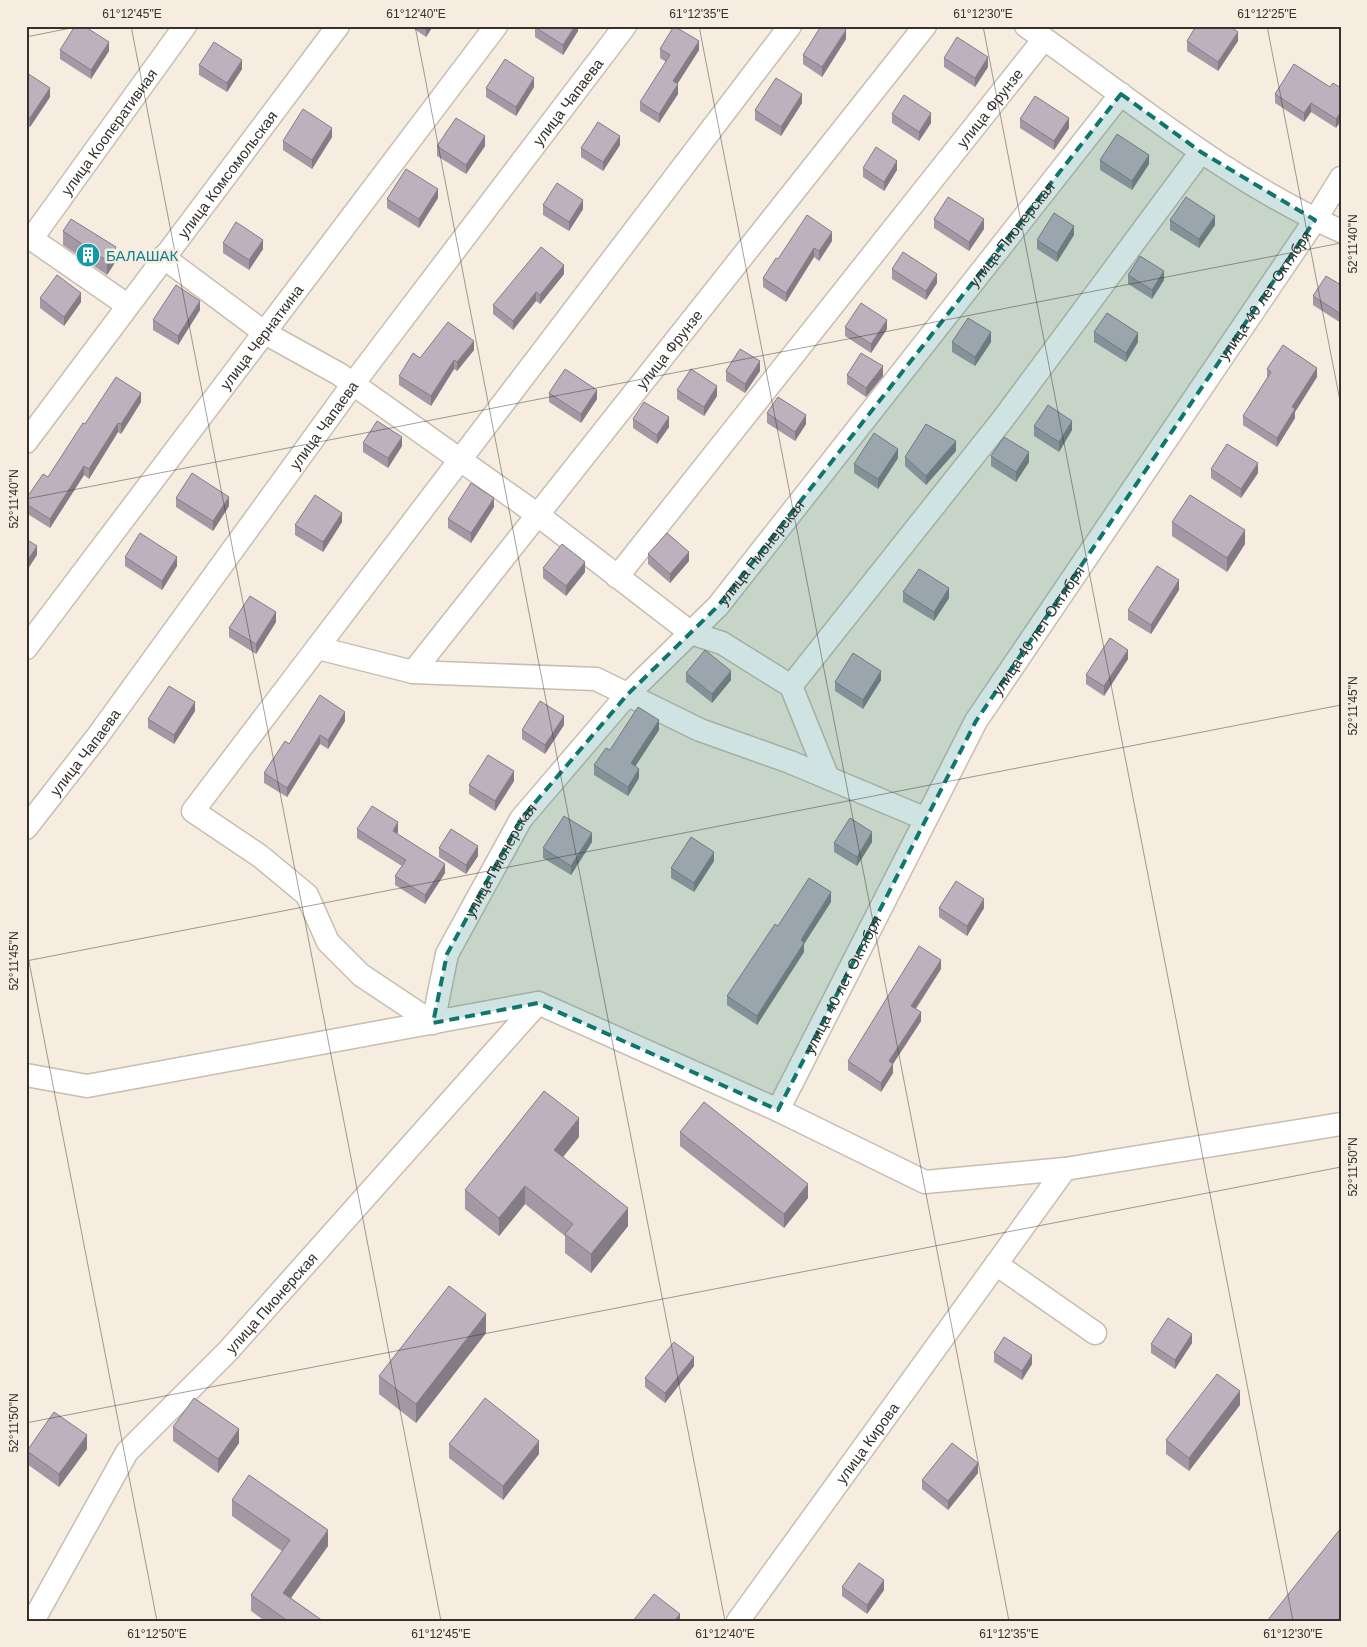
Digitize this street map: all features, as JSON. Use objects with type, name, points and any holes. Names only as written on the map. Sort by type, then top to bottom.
[{"type":"street","name":"улица Кооперативная","points":[[29,236],[186,26]]},
{"type":"street","name":"улица Комсомольская","points":[[26,442],[338,26]]},
{"type":"street","name":"улица Чернаткина","points":[[26,648],[496,26]]},
{"type":"street","name":"улица Чапаева","points":[[26,828],[98,737],[354,384],[625,26]]},
{"type":"street","points":[[433,1023],[361,975],[328,942],[307,895],[260,856],[193,811],[790,26]]},
{"type":"street","name":"улица Фрунзе","points":[[413,672],[925,26]]},
{"type":"street","points":[[1035,32],[1201,152],[1315,220],[1341,231]]},
{"type":"street","name":"улица Фрунзе","points":[[618,577],[1035,32]]},
{"type":"street","name":"улица Пионерская","points":[[433,1023],[446,954],[521,819],[627,695],[718,606],[1121,94]]},
{"type":"street","points":[[790,686],[1003,419],[1201,152]]},
{"type":"street","name":"улица 40 лет Октября","points":[[778,1110],[976,720],[1315,220],[1341,178]]},
{"type":"street","points":[[29,236],[127,305]]},
{"type":"street","points":[[163,257],[265,333],[354,384],[459,461],[538,515],[691,633],[722,643],[790,686],[828,778]]},
{"type":"street","points":[[318,648],[413,672],[596,679],[700,730],[828,778],[926,820]]},
{"type":"street","points":[[26,1074],[86,1086],[538,1003],[778,1110],[925,1182],[1065,1168],[1341,1124]]},
{"type":"street","name":"улица Пионерская","points":[[34,1605],[127,1452],[228,1351],[538,1003]]},
{"type":"street","name":"улица Кирова","points":[[738,1621],[1065,1168]]},
{"type":"street","points":[[996,1264],[1094,1333]]},
{"type":"highlighted area","points":[[1121,94],[1201,152],[1315,220],[976,721],[778,1110],[538,1003],[433,1023],[447,954],[521,819],[627,695],[718,606]]},
{"type":"building","points":[[75,26],[84,26],[109,42],[91,70],[60,50]]},
{"type":"building","points":[[536,26],[575,26],[563,45]]},
{"type":"building","points":[[674,26],[699,41],[673,81],[678,84],[659,114],[640,102],[670,55],[660,49]]},
{"type":"building","points":[[821,26],[841,26],[846,30],[822,67],[803,55]]},
{"type":"building","points":[[1196,26],[1229,26],[1238,32],[1218,62],[1187,41]]},
{"type":"building","points":[[957,37],[988,57],[975,78],[944,58]]},
{"type":"building","points":[[214,42],[242,60],[227,83],[199,65]]},
{"type":"building","points":[[505,59],[534,78],[516,107],[486,88]]},
{"type":"building","points":[[1294,64],[1330,87],[1333,83],[1341,88],[1341,112],[1336,119],[1311,103],[1304,113],[1275,94]]},
{"type":"building","points":[[27,73],[50,88],[30,118],[26,116]]},
{"type":"building","points":[[776,78],[802,94],[781,127],[755,110]]},
{"type":"building","points":[[904,95],[931,113],[919,132],[892,114]]},
{"type":"building","points":[[1035,96],[1069,118],[1054,141],[1020,119]]},
{"type":"building","points":[[303,109],[332,128],[312,160],[283,141]]},
{"type":"building","points":[[456,118],[485,136],[466,165],[437,146]]},
{"type":"building","points":[[598,122],[620,136],[603,162],[581,148]]},
{"type":"building","points":[[1117,134],[1149,155],[1132,181],[1100,160]]},
{"type":"building","points":[[876,147],[897,161],[884,182],[863,168]]},
{"type":"building","points":[[406,169],[438,189],[419,219],[387,199]]},
{"type":"building","points":[[557,183],[583,200],[569,222],[543,205]]},
{"type":"building","points":[[948,197],[984,219],[969,242],[934,219]]},
{"type":"building","points":[[1186,197],[1215,216],[1199,239],[1170,220]]},
{"type":"building","points":[[1054,213],[1074,226],[1057,253],[1037,240]]},
{"type":"building","points":[[807,215],[832,232],[819,251],[814,248],[786,293],[763,278]]},
{"type":"building","points":[[71,219],[116,247],[107,261],[63,231]]},
{"type":"building","points":[[236,222],[263,240],[249,260],[223,243]]},
{"type":"building","points":[[541,247],[564,265],[540,295],[536,292],[513,321],[493,305]]},
{"type":"building","points":[[903,252],[937,274],[926,291],[892,269]]},
{"type":"building","points":[[1140,256],[1164,271],[1152,290],[1128,275]]},
{"type":"building","points":[[57,275],[81,293],[64,317],[40,298]]},
{"type":"building","points":[[1326,276],[1341,285],[1341,314],[1313,296]]},
{"type":"building","points":[[176,285],[200,301],[178,336],[153,320]]},
{"type":"building","points":[[861,303],[887,320],[871,344],[845,327]]},
{"type":"building","points":[[1107,313],[1138,333],[1126,353],[1094,332]]},
{"type":"building","points":[[968,318],[991,332],[975,357],[952,342]]},
{"type":"building","points":[[448,322],[474,341],[457,362],[454,360],[431,396],[399,376],[413,353],[420,358]]},
{"type":"building","points":[[1283,345],[1317,368],[1292,407],[1295,409],[1277,438],[1243,416],[1271,372],[1267,369]]},
{"type":"building","points":[[740,349],[760,361],[745,384],[726,371]]},
{"type":"building","points":[[861,353],[883,366],[866,388],[847,375]]},
{"type":"building","points":[[565,369],[597,390],[581,414],[549,393]]},
{"type":"building","points":[[691,369],[717,386],[704,407],[677,390]]},
{"type":"building","points":[[116,377],[141,393],[121,424],[118,423],[89,469],[84,466],[50,519],[26,504],[26,499],[43,474],[48,477]]},
{"type":"building","points":[[778,397],[806,415],[795,432],[767,413]]},
{"type":"building","points":[[644,402],[669,417],[657,435],[633,419]]},
{"type":"building","points":[[1048,405],[1072,421],[1059,442],[1034,426]]},
{"type":"building","points":[[377,421],[402,437],[388,458],[363,443]]},
{"type":"building","points":[[926,424],[956,441],[926,476],[905,457]]},
{"type":"building","points":[[874,433],[898,449],[878,479],[854,464]]},
{"type":"building","points":[[1004,437],[1029,452],[1016,472],[991,456]]},
{"type":"building","points":[[1227,444],[1258,463],[1241,489],[1211,469]]},
{"type":"building","points":[[192,473],[229,497],[213,521],[176,498]]},
{"type":"building","points":[[471,483],[494,498],[471,533],[448,519]]},
{"type":"building","points":[[315,495],[342,513],[323,542],[295,525]]},
{"type":"building","points":[[1190,495],[1245,530],[1227,558],[1172,522]]},
{"type":"building","points":[[140,533],[177,557],[162,581],[125,557]]},
{"type":"building","points":[[667,533],[689,552],[670,574],[648,554]]},
{"type":"building","points":[[26,539],[37,546],[26,563]]},
{"type":"building","points":[[562,544],[585,562],[566,586],[543,568]]},
{"type":"building","points":[[1157,566],[1179,580],[1151,625],[1128,610]]},
{"type":"building","points":[[919,569],[949,588],[934,612],[903,592]]},
{"type":"building","points":[[250,596],[276,612],[256,644],[229,628]]},
{"type":"building","points":[[1110,638],[1128,650],[1104,686],[1086,675]]},
{"type":"building","points":[[705,650],[731,671],[712,694],[686,673]]},
{"type":"building","points":[[853,653],[881,671],[863,700],[835,682]]},
{"type":"building","points":[[169,686],[195,702],[174,735],[148,719]]},
{"type":"building","points":[[320,695],[345,712],[328,740],[320,735],[287,788],[264,773],[285,741],[289,744]]},
{"type":"building","points":[[540,701],[564,716],[545,745],[522,730]]},
{"type":"building","points":[[638,707],[659,720],[631,763],[639,769],[628,787],[594,765],[606,748],[610,750]]},
{"type":"building","points":[[488,755],[514,771],[495,801],[469,785]]},
{"type":"building","points":[[372,806],[398,822],[393,831],[445,864],[425,895],[395,876],[406,860],[357,829]]},
{"type":"building","points":[[564,816],[592,833],[571,866],[543,848]]},
{"type":"building","points":[[850,818],[872,832],[857,857],[834,843]]},
{"type":"building","points":[[451,829],[478,846],[466,865],[439,848]]},
{"type":"building","points":[[691,837],[714,852],[694,883],[671,868]]},
{"type":"building","points":[[809,878],[831,892],[801,940],[804,943],[757,1016],[727,996],[775,924],[778,926]]},
{"type":"building","points":[[956,881],[984,899],[967,926],[939,908]]},
{"type":"building","points":[[919,946],[941,960],[911,1006],[921,1012],[889,1061],[893,1064],[881,1083],[848,1061]]},
{"type":"building","points":[[544,1091],[579,1118],[554,1150],[628,1208],[591,1254],[565,1234],[573,1224],[525,1186],[499,1218],[465,1190]]},
{"type":"building","points":[[704,1102],[808,1184],[784,1214],[680,1132]]},
{"type":"building","points":[[449,1286],[486,1314],[416,1404],[379,1376]]},
{"type":"building","points":[[1168,1318],[1192,1334],[1175,1360],[1151,1344]]},
{"type":"building","points":[[1004,1337],[1032,1355],[1022,1371],[994,1353]]},
{"type":"building","points":[[674,1342],[694,1357],[665,1393],[645,1378]]},
{"type":"building","points":[[1217,1374],[1240,1391],[1189,1458],[1166,1440]]},
{"type":"building","points":[[194,1398],[239,1429],[218,1459],[173,1427]]},
{"type":"building","points":[[485,1398],[539,1441],[503,1486],[449,1444]]},
{"type":"building","points":[[54,1412],[87,1435],[59,1474],[27,1451]]},
{"type":"building","points":[[952,1443],[978,1463],[948,1501],[922,1480]]},
{"type":"building","points":[[249,1475],[328,1530],[283,1593],[323,1621],[288,1621],[251,1595],[290,1540],[232,1500]]},
{"type":"building","points":[[1341,1528],[1341,1621],[1267,1621]]},
{"type":"building","points":[[859,1563],[884,1580],[867,1605],[842,1587]]},
{"type":"building","points":[[654,1594],[680,1614],[674,1621],[633,1621]]},
{"type":"place","name":"БАЛАШАК","points":[[88,255]]}]
